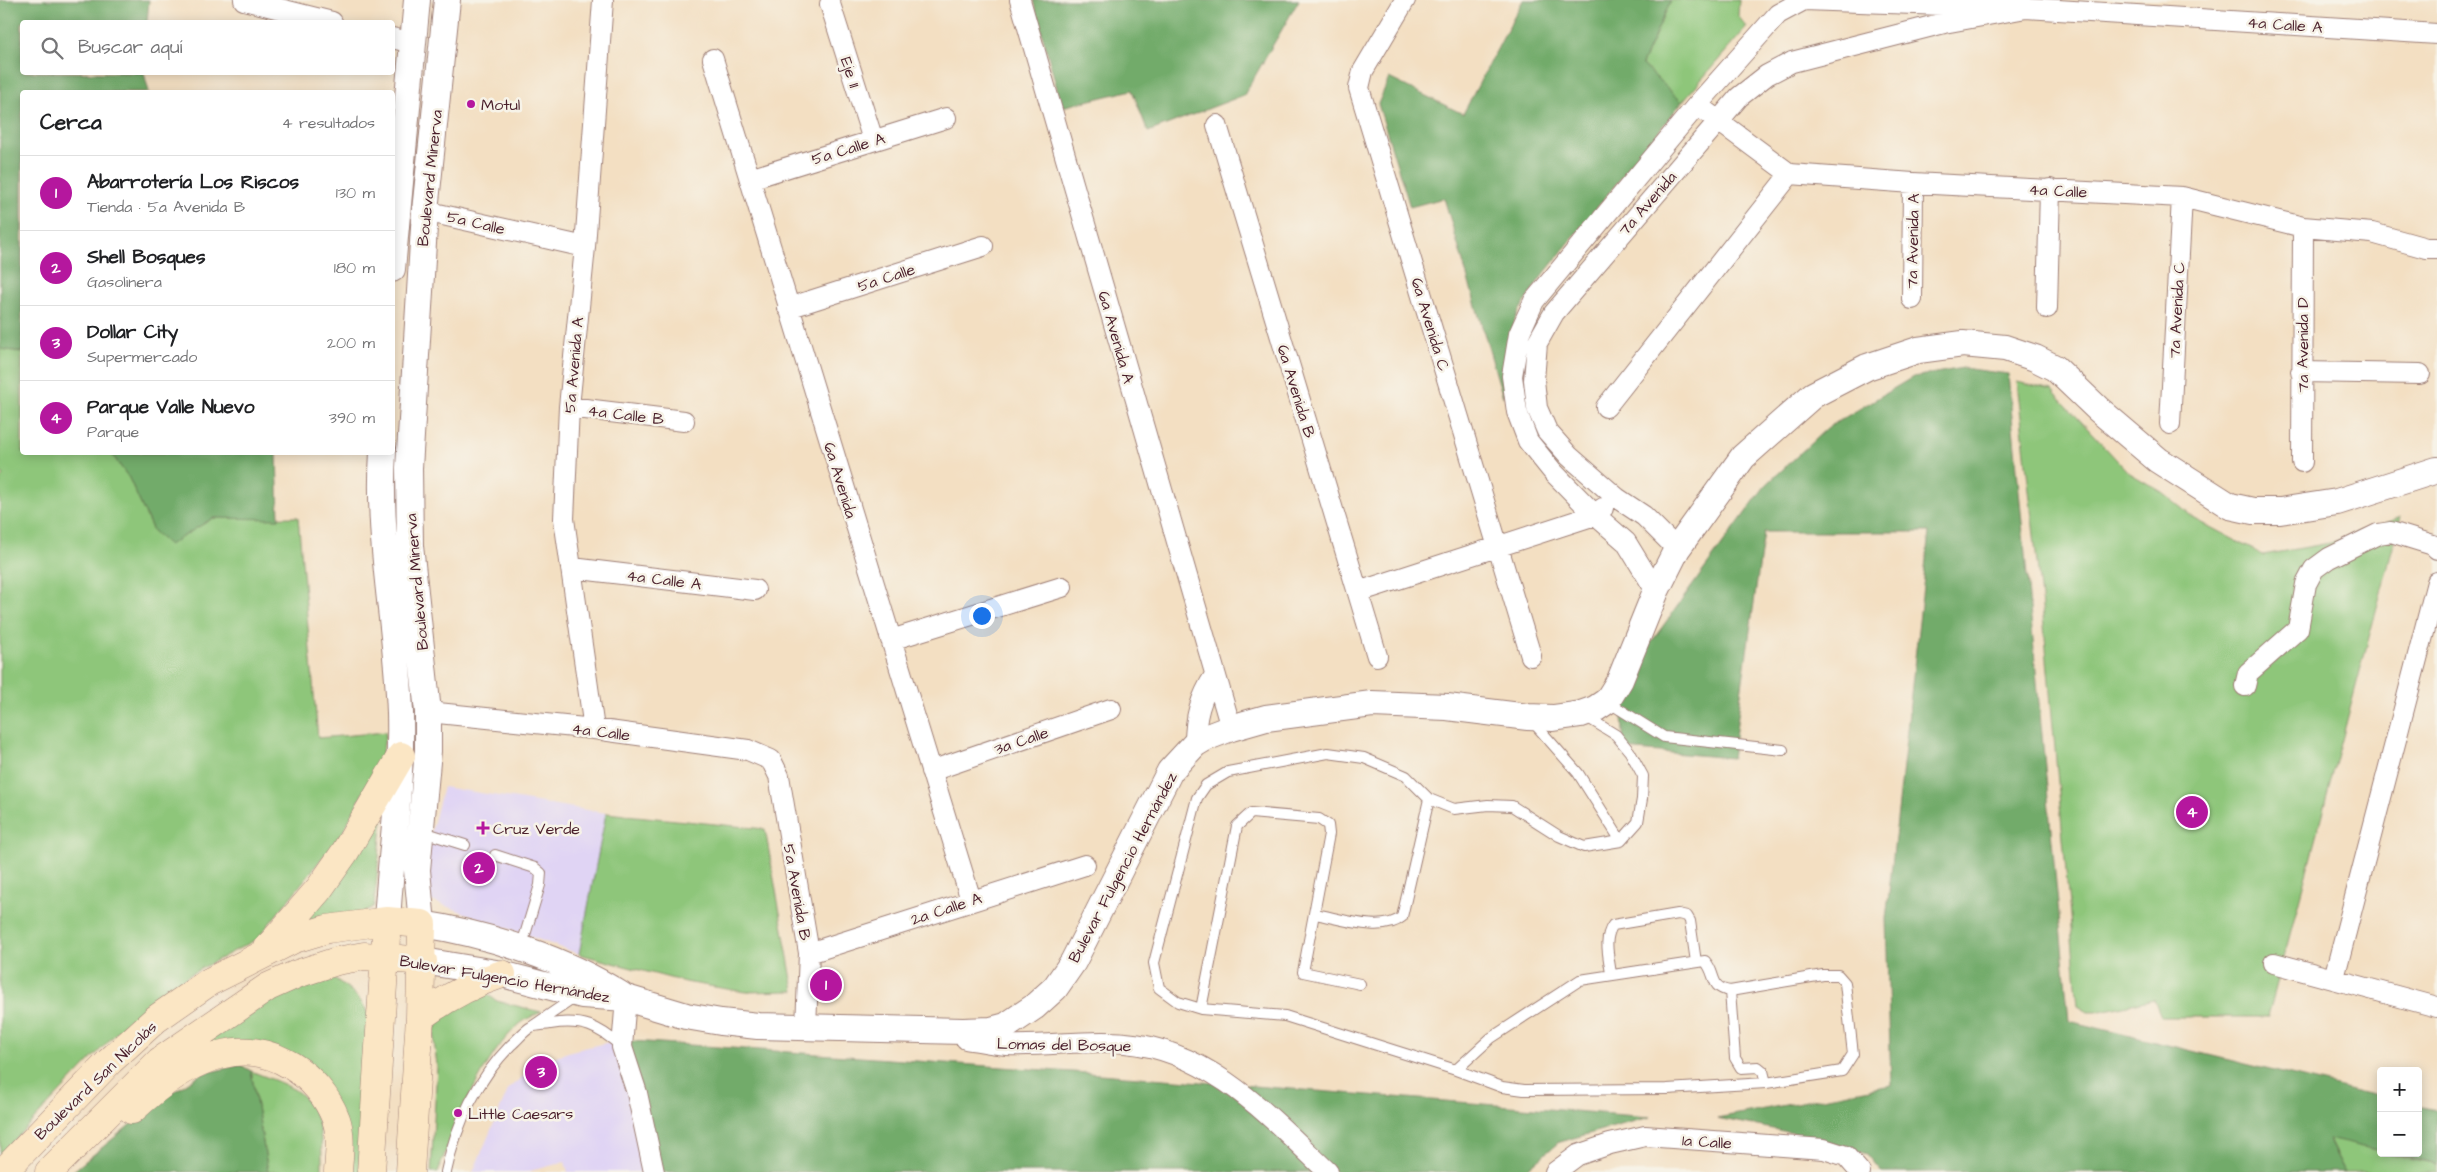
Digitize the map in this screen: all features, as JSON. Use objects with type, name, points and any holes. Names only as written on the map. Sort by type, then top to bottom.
[{"type":"main road","points":[[262,955],[319,889],[345,852],[401,756]]},
{"type":"main road","points":[[371,1172],[387,921]]},
{"type":"main road","name":"Bulevar Fulgencio Hernández","points":[[387,921],[422,924]]},
{"type":"main road","name":"Boulevard San Nicolás","points":[[3,1172],[110,1061],[156,1019],[209,982],[294,940],[327,929],[387,921]]},
{"type":"main road","points":[[411,1168],[423,961],[422,924]]},
{"type":"main road","name":"Boulevard San Nicolás","points":[[49,1172],[160,1061],[241,1004],[297,974],[337,961],[364,956],[385,957]]},
{"type":"main road","name":"Bulevar Fulgencio Hernández","points":[[385,957],[423,961]]},
{"type":"main road","points":[[420,1017],[473,984],[502,974]]},
{"type":"main road","points":[[53,1172],[95,1146],[146,1097],[183,1072],[210,1058],[225,1053],[249,1052],[272,1056],[293,1066],[312,1080],[326,1099],[336,1120],[340,1143],[338,1172]]},
{"type":"street","points":[[244,0],[324,20]]},
{"type":"street","name":"Boulevard Minerva","points":[[395,205],[403,41],[417,0]]},
{"type":"street","name":"Boulevard Minerva","points":[[422,924],[417,870],[419,831],[428,751],[428,712],[410,546],[409,468],[424,211],[447,0]]},
{"type":"street","name":"5a Avenida A","points":[[594,729],[564,519],[569,407],[585,247],[603,0]]},
{"type":"street","name":"6a Avenida A","points":[[1020,0],[1231,728]]},
{"type":"street","name":"6a Avenida C","points":[[1405,0],[1363,72],[1359,88],[1531,656]]},
{"type":"street","name":"4a Calle A","points":[[1804,0],[2026,8],[2152,8],[2437,34]]},
{"type":"street","name":"7a Avenida","points":[[1656,591],[1626,542],[1595,515],[1553,472],[1528,441],[1516,412],[1512,376],[1519,334],[1534,301],[1697,105],[1778,14],[1804,0]]},
{"type":"street","name":"Eje 11","points":[[830,4],[873,140]]},
{"type":"street","name":"7a Avenida","points":[[1677,549],[1644,516],[1617,498],[1569,456],[1547,431],[1537,408],[1534,380],[1537,344],[1554,313],[1739,97],[1767,75],[1792,62],[1944,23],[2026,8]]},
{"type":"street","name":"6a Avenida","points":[[713,59],[970,900]]},
{"type":"street","points":[[1606,407],[1790,174],[1697,105]]},
{"type":"street","name":"5a Calle A","points":[[750,179],[946,118]]},
{"type":"street","name":"6a Avenida B","points":[[1217,125],[1377,656]]},
{"type":"street","name":"4a Calle","points":[[1790,174],[1913,184],[2050,189],[2182,197],[2304,227],[2372,233],[2426,248],[2437,248]]},
{"type":"street","name":"7a Avenida A","points":[[1912,299],[1913,184]]},
{"type":"street","points":[[2047,308],[2050,189]]},
{"type":"street","name":"7a Avenida C","points":[[2170,424],[2182,197]]},
{"type":"street","name":"5a Calle","points":[[424,211],[585,247]]},
{"type":"street","name":"7a Avenida D","points":[[2302,462],[2301,372],[2304,227]]},
{"type":"street","points":[[1595,228],[1613,243]]},
{"type":"street","name":"5a Calle","points":[[788,308],[983,246]]},
{"type":"street","points":[[1607,701],[1620,680],[1656,591],[1677,549],[1743,456],[1814,395],[1867,367],[1918,350],[1963,344],[2005,348],[2055,368],[2098,409],[2158,460],[2230,506],[2252,511],[2280,511],[2337,502],[2437,470]]},
{"type":"street","points":[[2301,372],[2420,374]]},
{"type":"street","name":"4a Calle B","points":[[569,407],[684,421]]},
{"type":"street","name":"Boulevard Minerva","points":[[383,455],[383,546],[400,711],[401,756],[387,921]]},
{"type":"street","points":[[1358,592],[1499,548],[1595,515],[1617,498]]},
{"type":"street","points":[[2245,686],[2248,673],[2298,629],[2306,584],[2314,569],[2329,558],[2378,534],[2391,532],[2433,545],[2437,549]]},
{"type":"street","name":"4a Calle A","points":[[572,568],[755,590]]},
{"type":"street","points":[[2334,978],[2437,582]]},
{"type":"street","points":[[891,640],[1062,587]]},
{"type":"street","points":[[1195,744],[1195,718],[1204,692],[1215,675]]},
{"type":"street","name":"Bulevar Fulgencio Hernández","points":[[423,961],[502,974],[582,995],[626,998],[686,1016],[722,1022],[758,1026],[991,1030],[1006,1026],[1034,1007],[1055,988],[1073,962],[1170,771],[1195,744],[1231,728],[1266,718],[1372,704],[1446,707],[1528,717],[1554,718],[1582,714],[1595,709],[1607,701]]},
{"type":"street","name":"3a Calle","points":[[931,771],[1111,709]]},
{"type":"street","name":"4a Calle","points":[[428,712],[594,729],[748,750],[771,760]]},
{"type":"street","name":"5a Avenida B","points":[[771,760],[779,776],[809,953],[806,1027]]},
{"type":"street","name":"2a Calle A","points":[[809,953],[970,900],[1085,865]]},
{"type":"street","name":"Bulevar Fulgencio Hernández","points":[[422,924],[452,929],[521,949],[591,977],[626,998]]},
{"type":"street","points":[[2274,963],[2437,1007]]},
{"type":"street","points":[[626,998],[622,1047],[637,1093],[654,1172]]},
{"type":"street","name":"Lomas del Bosque","points":[[908,1030],[1007,1045],[1125,1043],[1173,1053],[1212,1071],[1262,1109],[1328,1172]]},
{"type":"street","name":"1a Calle","points":[[1555,1172],[1578,1155],[1610,1144],[1645,1136],[1824,1149],[1846,1156],[1860,1172]]},
{"type":"lane","points":[[1607,701],[1664,737],[1783,750]]},
{"type":"lane","points":[[1456,1070],[1491,1038],[1580,980],[1705,961],[1710,966],[1716,986],[1721,990],[1730,991],[1823,975],[1838,975],[1845,983],[1854,1054],[1842,1071],[1766,1083],[1667,1089],[1524,1090],[1502,1087],[1456,1070],[1285,1016],[1201,1009],[1178,1002],[1159,988],[1154,963],[1185,838],[1197,798],[1206,785],[1228,772],[1328,754],[1364,758],[1406,776],[1429,799],[1454,808],[1488,805],[1512,806],[1559,836],[1584,847],[1621,841],[1638,822],[1643,776],[1630,752],[1616,735],[1582,714]]},
{"type":"lane","points":[[1528,717],[1578,773],[1621,841]]},
{"type":"lane","points":[[1315,914],[1382,926],[1395,923],[1402,917],[1429,799]]},
{"type":"lane","points":[[1201,1009],[1237,826],[1251,813],[1319,820],[1328,825],[1329,834],[1303,972],[1360,984]]},
{"type":"lane","points":[[419,831],[464,845]]},
{"type":"lane","points":[[495,855],[535,868],[541,873],[540,885],[521,949]]},
{"type":"lane","points":[[1610,974],[1607,942],[1608,932],[1613,925],[1678,914],[1687,916],[1690,921],[1696,962]]},
{"type":"lane","points":[[1730,991],[1734,1058],[1741,1068],[1758,1067],[1763,1071],[1766,1083]]},
{"type":"lane","points":[[446,1172],[456,1132],[471,1099],[501,1056],[532,1027],[558,1007],[582,995]]},
{"type":"lane","points":[[532,1027],[557,1023],[585,1023],[603,1030],[622,1047]]},
{"type":"shaded area","points":[[443,787],[606,813],[579,954],[415,895]]},
{"type":"shaded area","points":[[619,1040],[650,1172],[568,1172],[565,1162],[526,1172],[473,1172],[509,1088],[541,1062],[571,1051]]},
{"type":"green space","points":[[0,0],[149,0],[147,20],[20,20],[20,75],[145,75],[148,90],[20,90],[20,352],[0,349]]},
{"type":"green space","points":[[1033,0],[1299,0],[1244,95],[1148,132],[1132,90],[1062,107]]},
{"type":"green space","points":[[1523,0],[1671,0],[1642,64],[1682,102],[1539,280],[1516,316],[1506,355],[1503,397],[1444,198],[1410,207],[1378,104],[1389,78],[1463,114]]},
{"type":"green space","points":[[1671,0],[1739,0],[1738,16],[1747,27],[1682,102],[1642,64]]},
{"type":"green space","points":[[0,349],[20,352],[20,455],[112,455],[129,478],[153,531],[169,544],[213,518],[298,517],[318,738],[386,732],[382,755],[343,832],[257,939],[189,975],[121,1028],[0,1155],[0,480],[3,475],[0,470]]},
{"type":"green space","points":[[1963,368],[2008,374],[2069,1021],[2377,1096],[2377,1150],[2328,1139],[2345,1172],[1882,1172],[1867,1154],[1808,1136],[1717,1118],[1891,1085],[1886,919],[1929,532],[1764,532],[1732,758],[1624,749],[1622,716],[1644,652],[1765,486],[1827,428],[1913,377]]},
{"type":"green space","points":[[2017,382],[2052,390],[2128,472],[2162,492],[2195,519],[2263,555],[2330,543],[2401,517],[2268,1017],[2161,1017],[2154,999],[2097,1012],[2088,1012],[2078,1006],[2044,626]]},
{"type":"green space","points":[[112,455],[277,455],[279,519],[213,518],[169,545],[153,531],[129,478]]},
{"type":"green space","points":[[385,796],[374,906],[367,911],[297,928]]},
{"type":"green space","points":[[606,813],[765,829],[794,991],[745,992],[685,982],[579,954]]},
{"type":"green space","points":[[335,979],[357,996],[371,1020],[361,1172],[344,1172],[345,1147],[289,1059],[181,1058],[274,998]]},
{"type":"green space","points":[[482,991],[497,1001],[541,1012],[521,1023],[507,1036],[495,1053],[472,1092],[438,1172],[431,1172],[437,1066],[434,1041],[435,1028],[445,1010]]},
{"type":"green space","points":[[619,1040],[1087,1073],[1650,1117],[1559,1142],[1524,1172],[650,1172]]},
{"type":"green space","points":[[241,1065],[251,1071],[268,1172],[72,1172],[158,1102],[201,1074]]},
{"type":"green space","points":[[251,1071],[295,1090],[311,1107],[316,1116],[321,1138],[322,1172],[268,1172]]},
{"type":"green space","points":[[2422,1107],[2437,1110],[2437,1165],[2405,1157],[2422,1157]]},
{"type":"green space","points":[[2328,1138],[2377,1150],[2377,1157],[2400,1157],[2437,1165],[2437,1172],[2345,1172]]},
{"type":"place","name":"Motul","points":[[471,104]]},
{"type":"place","name":"Parque Valle Nuevo","points":[[2192,812]]},
{"type":"place","name":"Cruz Verde","points":[[483,828]]},
{"type":"place","name":"Shell Bosques","points":[[479,868]]},
{"type":"place","name":"Abarrotería Los Riscos","points":[[826,985]]},
{"type":"place","name":"Dollar City","points":[[541,1072]]},
{"type":"place","name":"Little Caesars","points":[[458,1113]]}]
